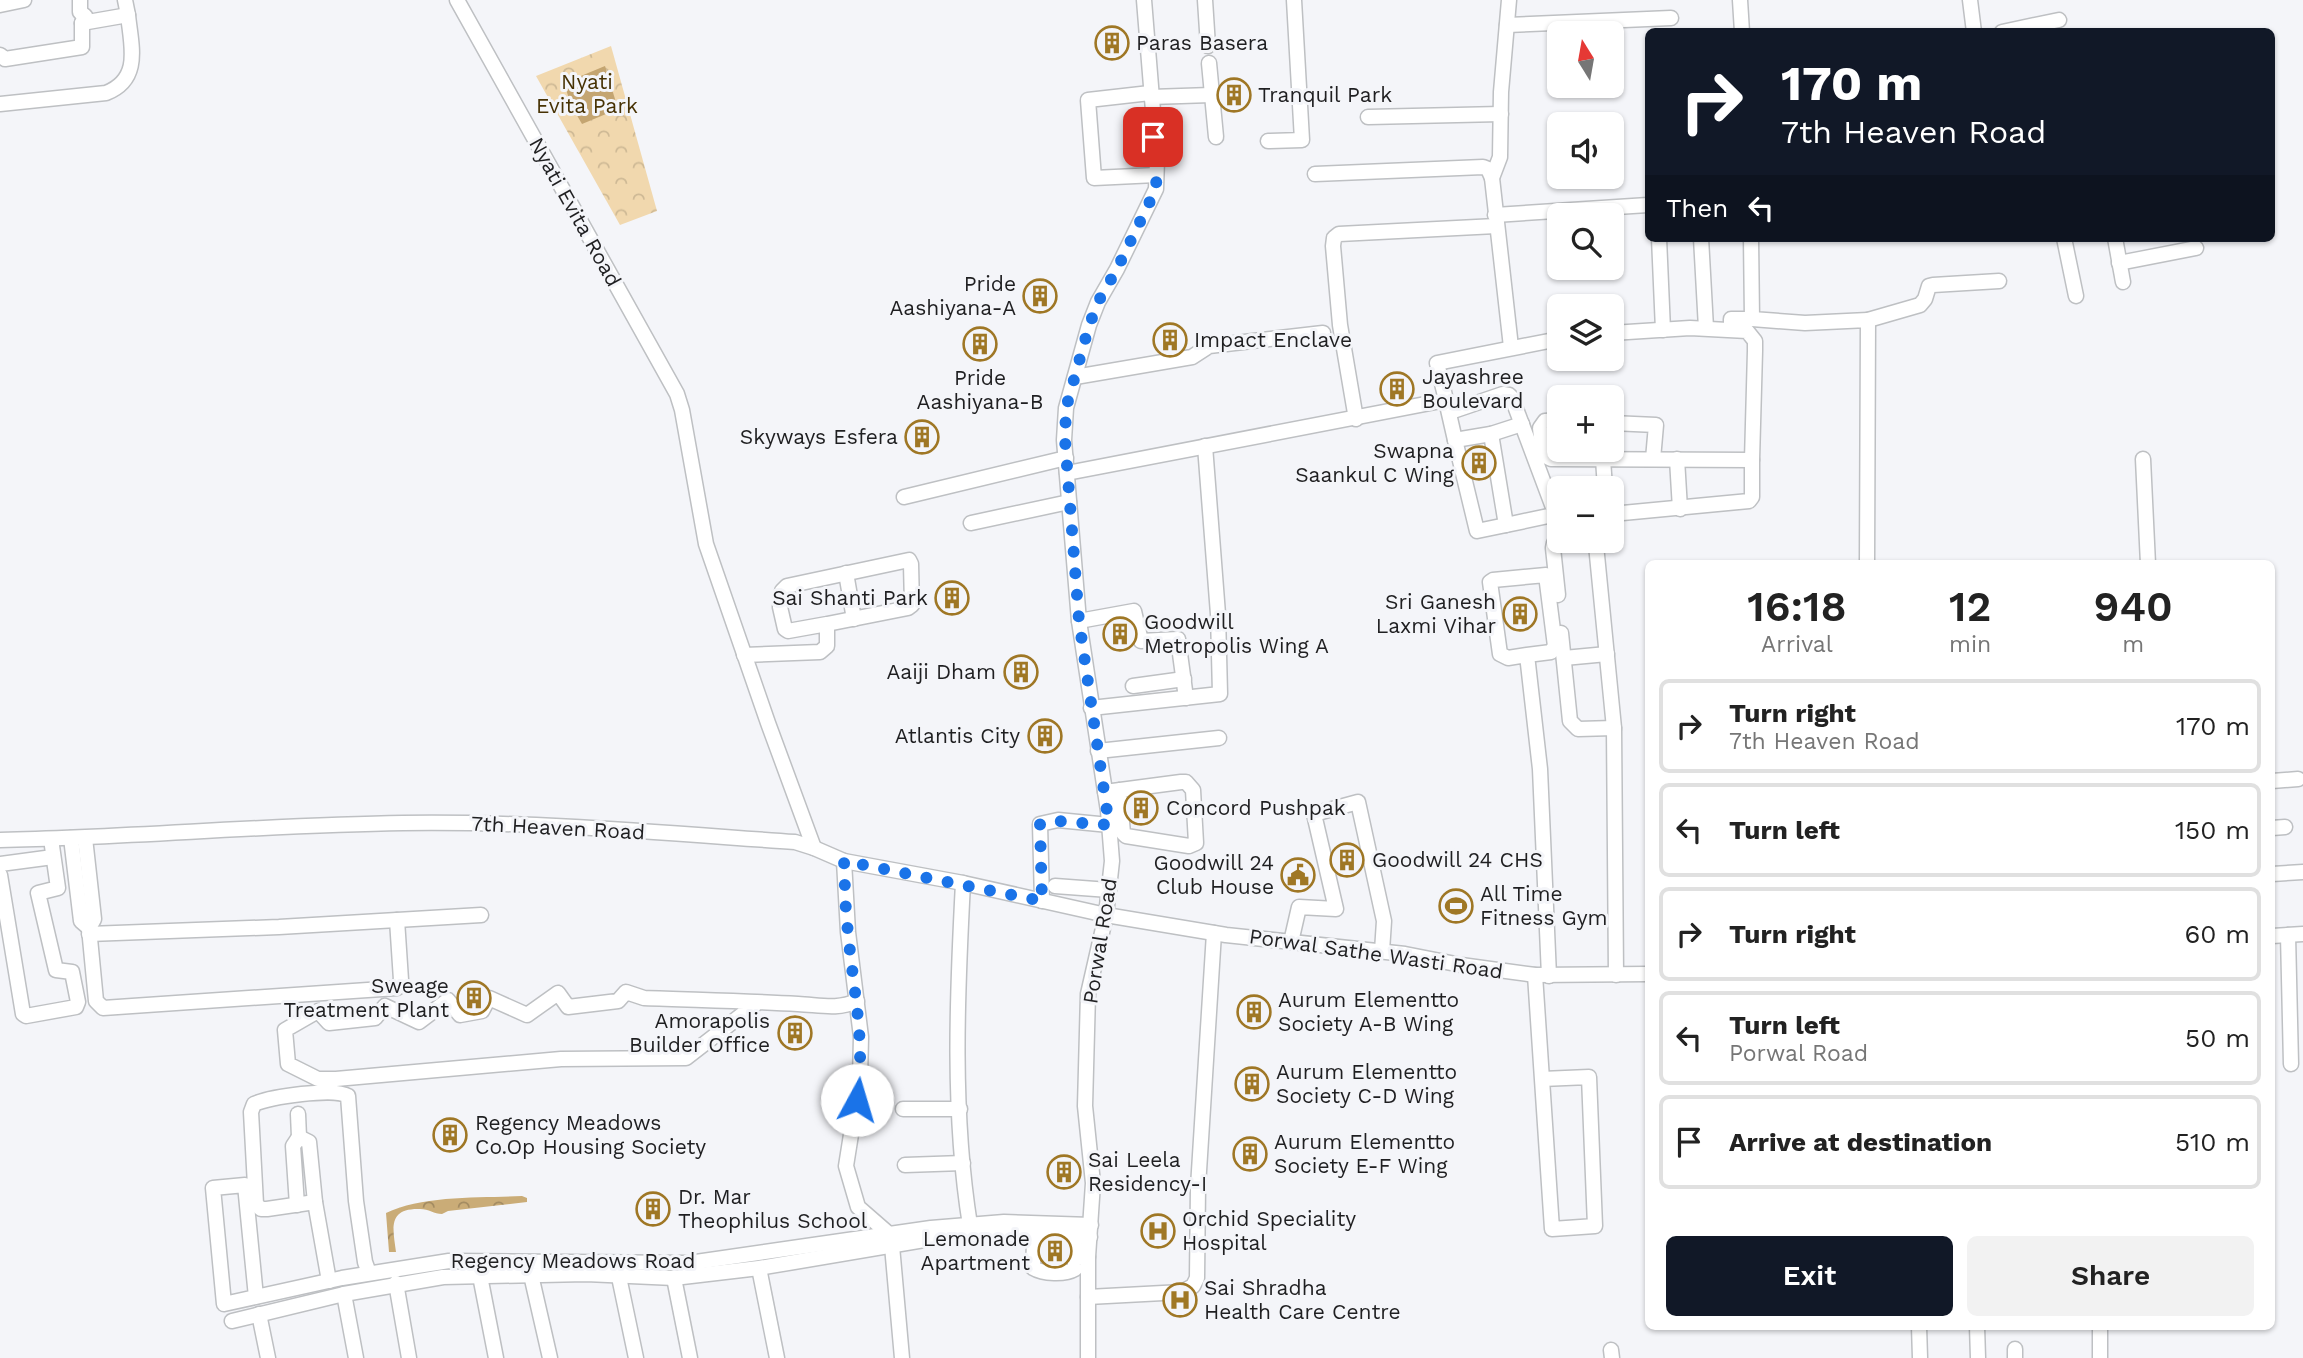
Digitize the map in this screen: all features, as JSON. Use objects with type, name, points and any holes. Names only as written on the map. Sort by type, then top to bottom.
[{"type":"street","points":[[0,55],[5,59],[82,47],[82,23],[85,16],[80,12],[80,0]]},
{"type":"street","points":[[0,104],[106,93],[115,89],[130,73],[132,60],[125,0]]},
{"type":"street","name":"Nyati Evita Road","points":[[457,0],[667,374],[682,410],[706,544],[814,848]]},
{"type":"street","name":"Porwal Road","points":[[1088,1358],[1088,1297],[1082,1258],[1091,1231],[1093,1183],[1085,1106],[1088,994],[1109,890],[1112,861],[1109,825],[1112,791],[1098,751],[1079,621],[1066,466],[1066,408],[1098,302],[1153,196],[1156,175],[1144,0]]},
{"type":"street","points":[[1205,0],[1208,46]]},
{"type":"street","points":[[1268,141],[1302,140],[1294,0]]},
{"type":"street","points":[[1492,178],[1500,157],[1508,0]]},
{"type":"street","points":[[1740,0],[1742,28]]},
{"type":"street","points":[[1970,0],[1974,28]]},
{"type":"street","points":[[82,23],[128,15]]},
{"type":"street","points":[[1507,25],[1655,25],[1671,18]]},
{"type":"street","points":[[2021,28],[2059,20]]},
{"type":"street","points":[[1209,63],[1216,137]]},
{"type":"street","points":[[1156,175],[1094,178],[1088,100],[1151,95],[1211,95]]},
{"type":"street","points":[[1367,117],[1501,114]]},
{"type":"street","points":[[1315,174],[1483,167],[1488,169],[1492,178],[1511,347]]},
{"type":"street","points":[[1356,419],[1339,325],[1333,246],[1334,238],[1339,233],[1495,221],[1645,205]]},
{"type":"street","points":[[1659,242],[1663,330]]},
{"type":"street","points":[[1701,242],[1706,328]]},
{"type":"street","points":[[1751,242],[1752,319]]},
{"type":"street","points":[[2065,242],[2076,296]]},
{"type":"street","points":[[2116,242],[2123,282]]},
{"type":"street","points":[[2119,263],[2196,248]]},
{"type":"street","points":[[1731,329],[1731,319],[1805,323],[1868,320],[1920,305],[1925,299],[1928,286],[1999,281]]},
{"type":"street","points":[[1867,560],[1868,320]]},
{"type":"street","points":[[1624,332],[1731,329],[1747,331],[1755,341],[1752,498],[1749,501],[1624,513]]},
{"type":"street","points":[[1075,377],[1192,357],[1209,346],[1323,333]]},
{"type":"street","points":[[904,497],[1066,466],[1205,446],[1356,419],[1448,406],[1509,394],[1554,510],[1553,515],[1547,518],[1477,531],[1448,406],[1437,363],[1547,341]]},
{"type":"street","points":[[1547,421],[1540,428],[1543,455],[1547,457]]},
{"type":"street","points":[[1455,440],[1491,434],[1522,424]]},
{"type":"street","points":[[1624,424],[1656,425],[1653,459]]},
{"type":"street","points":[[1491,434],[1506,525]]},
{"type":"street","points":[[1091,708],[1220,694],[1218,614],[1205,446]]},
{"type":"street","points":[[1624,459],[1752,460]]},
{"type":"street","points":[[2143,459],[2148,560]]},
{"type":"street","points":[[1677,460],[1680,509]]},
{"type":"street","points":[[971,523],[1069,502]]},
{"type":"street","points":[[1554,553],[1570,721],[1578,729],[1614,728]]},
{"type":"street","points":[[1597,553],[1614,728],[1616,975]]},
{"type":"street","points":[[909,560],[912,605],[854,619],[788,631],[785,629],[780,607],[782,591],[787,586],[909,560]]},
{"type":"street","points":[[846,573],[854,619]]},
{"type":"street","points":[[1546,575],[1555,646],[1550,652],[1527,655],[1508,658],[1500,654],[1490,582],[1493,580],[1546,575]]},
{"type":"street","points":[[1079,621],[1135,611],[1141,642],[1178,639],[1186,698]]},
{"type":"street","points":[[744,654],[825,650],[828,646],[827,624]]},
{"type":"street","points":[[1564,658],[1607,654]]},
{"type":"street","points":[[1527,655],[1540,769],[1542,1079],[1552,1228],[1595,1226],[1589,1077],[1542,1079]]},
{"type":"street","points":[[1133,686],[1184,679]]},
{"type":"street","points":[[1098,751],[1219,738]]},
{"type":"street","points":[[2275,781],[2298,779]]},
{"type":"street","points":[[1186,782],[1193,790],[1196,843],[1189,846],[1126,836],[1112,791],[1186,782]]},
{"type":"street","points":[[1291,942],[1299,907],[1336,909],[1314,814],[1358,802],[1384,921],[1382,951]]},
{"type":"street","points":[[1042,901],[1040,824],[1058,821],[1109,825]]},
{"type":"street","name":"7th Heaven Road","points":[[0,840],[402,823],[495,823],[782,841],[814,848],[844,861],[963,883],[1106,915]]},
{"type":"street","points":[[78,838],[81,920],[89,931],[96,1001],[99,1007],[397,988],[401,981],[397,919]]},
{"type":"street","points":[[0,875],[23,1014],[26,1016],[76,1007],[78,1002],[72,972],[56,970],[38,893],[58,888],[51,839]]},
{"type":"street","points":[[0,863],[53,856]]},
{"type":"street","points":[[844,861],[848,932],[861,1037],[860,1078],[846,1166],[858,1207],[891,1240],[902,1358]]},
{"type":"street","points":[[2275,874],[2303,872]]},
{"type":"street","points":[[963,883],[959,987],[960,1109],[970,1225]]},
{"type":"street","points":[[1055,886],[1109,890]]},
{"type":"street","points":[[89,931],[279,927],[481,915]]},
{"type":"street","name":"Porwal Sathe Wasti Road","points":[[1106,915],[1214,933],[1382,951],[1542,976],[1645,974]]},
{"type":"street","points":[[1088,1297],[1182,1292],[1193,1286],[1197,1278],[1198,1187],[1214,933]]},
{"type":"street","points":[[2275,936],[2295,934],[2291,1064]]},
{"type":"street","points":[[757,1003],[686,1058],[561,1059],[336,1079],[318,1079],[288,1064],[285,1030],[318,1011],[329,1023],[375,1018],[385,1006],[419,1022],[448,1000],[460,1015],[482,1011],[489,998],[527,1015],[558,993],[568,1007],[618,1002],[626,992],[644,998],[799,1004],[834,1007],[846,1006],[857,1000]]},
{"type":"street","points":[[315,1202],[267,1209],[261,1209],[256,1204],[251,1112],[254,1104],[282,1096],[342,1093],[348,1096],[356,1201],[369,1273]]},
{"type":"street","points":[[903,1109],[960,1109]]},
{"type":"street","points":[[297,1205],[293,1146],[299,1137],[298,1114]]},
{"type":"street","points":[[299,1137],[309,1142],[315,1202],[329,1281]]},
{"type":"street","points":[[905,1165],[963,1163]]},
{"type":"street","name":"Regency Meadows Road","points":[[257,1297],[245,1185],[213,1188],[224,1304],[257,1297],[329,1281],[369,1273],[449,1261],[689,1263],[891,1240],[970,1225],[1004,1222],[1091,1231]]},
{"type":"street","points":[[232,1321],[396,1283],[443,1277],[586,1274],[674,1278],[759,1268],[891,1240],[986,1233],[1091,1231]]},
{"type":"street","points":[[759,1268],[778,1358]]},
{"type":"street","points":[[531,1275],[550,1358]]},
{"type":"street","points":[[480,1276],[496,1358]]},
{"type":"street","points":[[619,1277],[636,1358]]},
{"type":"street","points":[[674,1278],[690,1358]]},
{"type":"street","points":[[396,1283],[409,1358]]},
{"type":"street","points":[[344,1294],[356,1358]]},
{"type":"street","points":[[259,1314],[268,1358]]},
{"type":"street","points":[[1919,1330],[1920,1358]]},
{"type":"street","points":[[1977,1330],[1978,1358]]},
{"type":"street","points":[[2100,1330],[2100,1358]]},
{"type":"green space","name":"Nyati Evita Park","points":[[611,46],[657,211],[620,225],[536,76]]},
{"type":"green space","points":[[522,1196],[527,1198],[527,1202],[448,1211],[442,1214],[420,1209],[402,1212],[394,1222],[396,1252],[389,1252],[386,1213],[434,1200]]},
{"type":"shaded area","points":[[605,66],[618,109],[582,124],[571,105],[564,83]]},
{"type":"place","name":"Paras Basera","points":[[1112,43]]},
{"type":"place","name":"Tranquil Park","points":[[1234,95]]},
{"type":"place","name":"Pride Aashiyana-A","points":[[1040,296]]},
{"type":"place","name":"Impact Enclave","points":[[1170,340]]},
{"type":"place","name":"Pride Aashiyana-B","points":[[980,344]]},
{"type":"place","name":"Jayashree Boulevard","points":[[1397,389]]},
{"type":"place","name":"Skyways Esfera","points":[[922,437]]},
{"type":"place","name":"Swapna Saankul C Wing","points":[[1479,463]]},
{"type":"place","name":"Sai Shanti Park","points":[[952,598]]},
{"type":"place","name":"Sri Ganesh Laxmi Vihar","points":[[1520,614]]},
{"type":"place","name":"Goodwill Metropolis Wing A","points":[[1120,634]]},
{"type":"place","name":"Aaiji Dham","points":[[1021,672]]},
{"type":"place","name":"Atlantis City","points":[[1045,736]]},
{"type":"place","name":"Concord Pushpak","points":[[1141,808]]},
{"type":"place","name":"Goodwill 24 CHS","points":[[1347,860]]},
{"type":"place","name":"Goodwill 24 Club House","points":[[1298,875]]},
{"type":"place","name":"All Time Fitness Gym","points":[[1456,906]]},
{"type":"place","name":"Sweage Treatment Plant","points":[[474,998]]},
{"type":"place","name":"Aurum Elementto Society A-B Wing","points":[[1254,1012]]},
{"type":"place","name":"Amorapolis Builder Office","points":[[795,1033]]},
{"type":"place","name":"Aurum Elementto Society C-D Wing","points":[[1252,1084]]},
{"type":"place","name":"Regency Meadows Co.Op Housing Society","points":[[450,1135]]},
{"type":"place","name":"Aurum Elementto Society E-F Wing","points":[[1250,1154]]},
{"type":"place","name":"Sai Leela Residency-I","points":[[1064,1172]]},
{"type":"place","name":"Dr. Mar Theophilus School","points":[[653,1209]]},
{"type":"place","name":"Orchid Speciality Hospital","points":[[1158,1231]]},
{"type":"place","name":"Lemonade Apartment","points":[[1055,1251]]},
{"type":"place","name":"Sai Shradha Health Care Centre","points":[[1180,1300]]},
{"type":"route","points":[[857,1100],[861,1037],[848,932],[844,861],[1042,901],[1040,824],[1058,821],[1109,825],[1079,621],[1065,440],[1066,408],[1098,302],[1156,189],[1157,160],[1153,137]]}]
